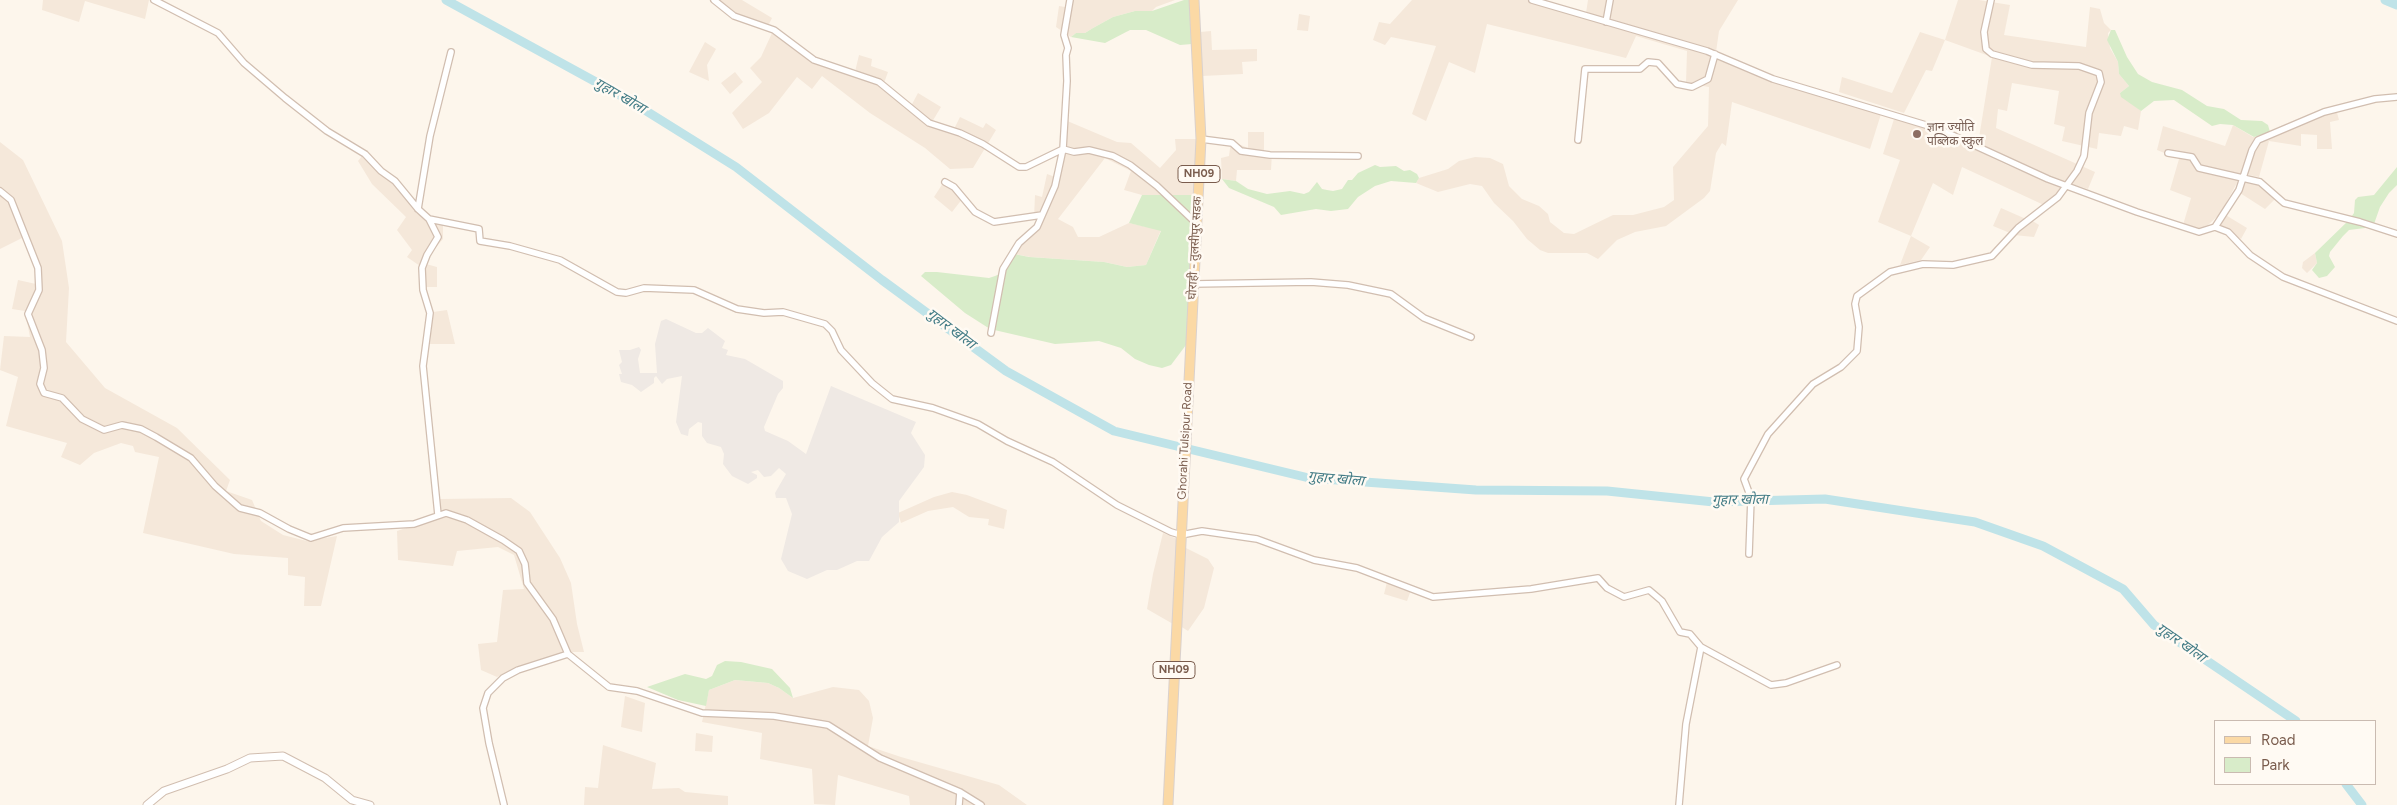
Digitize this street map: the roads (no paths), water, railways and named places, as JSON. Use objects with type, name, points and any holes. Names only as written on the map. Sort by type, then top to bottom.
[{"type":"main road","name":"घोराही - तुलसीपुर सडक","points":[[1189,347],[1200,139],[1194,0]]},
{"type":"main road","name":"Ghorahi Tulsipur Road","points":[[1180,535],[1189,347]]},
{"type":"main road","name":"NH09","points":[[1168,805],[1180,535]]},
{"type":"street","points":[[154,0],[218,33],[244,63],[285,98],[326,131],[365,154],[381,171],[395,181],[418,209],[429,219],[438,237],[427,255],[422,268],[423,290],[430,314],[423,366],[438,515]]},
{"type":"street","points":[[714,0],[734,16],[774,30],[814,60],[879,82],[929,124],[960,133],[983,144],[1019,167],[1026,167],[1062,149],[1074,152],[1089,150],[1113,156],[1130,165],[1157,186],[1196,223]]},
{"type":"street","points":[[991,333],[1003,269],[1019,243],[1038,227],[1056,186],[1062,149],[1067,81],[1066,55],[1068,48],[1064,35],[1070,0]]},
{"type":"street","points":[[1532,0],[1715,54],[1773,78],[1939,129],[2048,179],[2183,228],[2199,232],[2215,227],[2228,232],[2250,255],[2295,283],[2397,321]]},
{"type":"street","points":[[1606,22],[1610,0]]},
{"type":"street","points":[[1749,554],[1751,498],[1744,479],[1768,434],[1813,384],[1841,367],[1857,351],[1859,327],[1855,304],[1857,296],[1890,272],[1923,264],[1953,265],[1992,256],[2018,228],[2058,197],[2078,171],[2084,156],[2089,113],[2100,82],[2100,73],[2079,66],[2032,65],[1992,54],[1986,49],[1984,32],[1991,0]]},
{"type":"street","points":[[418,209],[430,136],[451,52]]},
{"type":"street","points":[[1578,140],[1584,69],[1640,69],[1648,62],[1658,63],[1677,84],[1692,86],[1708,80],[1715,54]]},
{"type":"street","points":[[2215,227],[2239,190],[2252,150],[2258,140],[2324,112],[2375,99],[2397,97]]},
{"type":"street","points":[[1200,139],[1232,144],[1241,150],[1270,155],[1358,156]]},
{"type":"street","points":[[2168,153],[2192,157],[2200,168],[2260,182],[2284,203],[2360,222],[2397,234]]},
{"type":"street","points":[[945,182],[954,187],[975,212],[994,222],[1042,215]]},
{"type":"street","points":[[0,191],[11,200],[38,268],[39,290],[28,314],[42,350],[44,368],[40,384],[44,393],[62,398],[82,419],[104,430],[122,425],[141,429],[156,436],[191,458],[215,486],[240,508],[260,513],[289,529],[311,538],[343,528],[414,524],[446,513],[467,520],[519,551],[525,564],[527,583],[553,619],[568,654],[609,687],[637,691],[702,712],[774,716],[828,725],[880,758],[960,792],[981,805]]},
{"type":"street","points":[[429,219],[479,230],[480,241],[510,246],[560,260],[617,292],[626,293],[644,288],[694,290],[737,309],[764,313],[783,312],[825,324],[832,331],[841,350],[872,383],[892,399],[933,408],[978,424],[1007,441],[1053,462],[1117,505],[1180,535],[1202,530],[1257,539],[1314,560],[1357,568],[1433,597],[1531,589],[1598,578],[1607,588],[1624,597],[1651,592],[1662,601],[1680,632],[1690,634],[1702,647],[1772,685],[1786,683],[1837,665]]},
{"type":"street","points":[[1193,284],[1311,282],[1348,285],[1391,294],[1424,318],[1471,337]]},
{"type":"street","points":[[1679,805],[1686,724],[1702,647]]},
{"type":"street","points":[[504,805],[488,744],[483,708],[488,692],[503,678],[518,670],[568,654]]},
{"type":"street","points":[[147,805],[164,791],[227,769],[250,758],[283,756],[325,778],[352,800],[370,805]]},
{"type":"street","points":[[959,805],[960,792]]},
{"type":"waterway","name":"गुहार खोला","points":[[446,0],[627,99],[736,167],[882,280],[1006,371],[1114,431],[1309,478],[1476,490],[1607,491],[1714,502],[1825,499],[1975,522],[2043,546],[2123,589],[2154,625],[2295,720]]},
{"type":"waterway","points":[[2385,0],[2397,5]]},
{"type":"waterway","name":"गुहार खोला","points":[[2347,785],[2362,805]]},
{"type":"place","name":"ज्ञान ज्योति पब्लिक स्कुल","points":[[1917,134]]}]
